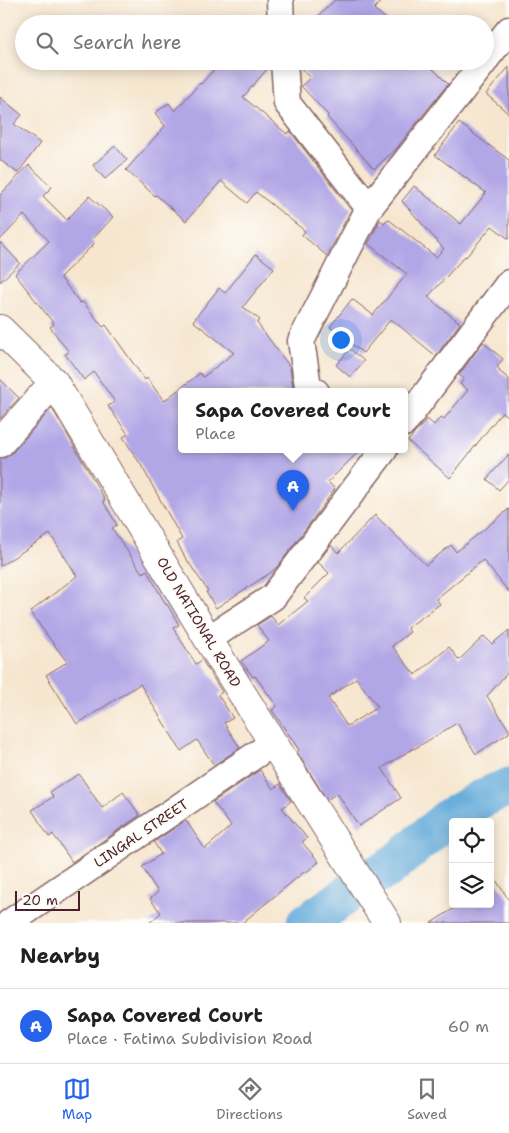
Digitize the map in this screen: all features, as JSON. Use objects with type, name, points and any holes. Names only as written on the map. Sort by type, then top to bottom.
[{"type":"main road","name":"OLD NATIONAL ROAD","points":[[0,329],[54,382],[208,639],[386,923]]},
{"type":"main road","points":[[0,443],[54,382]]},
{"type":"street","points":[[280,0],[281,15]]},
{"type":"street","points":[[494,49],[509,30]]},
{"type":"street","points":[[285,70],[287,103],[369,208]]},
{"type":"street","points":[[311,388],[308,386],[301,341],[369,208],[478,70]]},
{"type":"street","points":[[408,418],[509,283]]},
{"type":"street","points":[[208,639],[274,596],[382,453]]},
{"type":"street","name":"LINGAL STREET","points":[[9,923],[273,743]]},
{"type":"building","points":[[335,0],[382,0],[374,9],[381,15],[319,15]]},
{"type":"building","points":[[509,67],[509,114],[486,94]]},
{"type":"building","points":[[214,70],[266,70],[243,97],[287,134],[290,131],[351,210],[327,256],[302,235],[305,231],[256,192],[247,203],[221,181],[186,221],[126,170],[165,126],[155,113],[169,103],[175,111]]},
{"type":"building","points":[[303,70],[434,70],[448,84],[395,150],[374,169],[301,86],[310,78]]},
{"type":"building","points":[[0,97],[22,115],[14,124],[40,143],[18,173],[0,160]]},
{"type":"building","points":[[459,123],[509,160],[509,239],[492,226],[428,297],[460,323],[436,356],[391,319],[363,353],[330,327],[352,299],[373,315],[407,274],[368,244],[380,220],[384,223],[388,219],[436,257],[444,249],[402,201],[414,186],[461,224],[486,193],[435,155]]},
{"type":"building","points":[[115,146],[127,160],[105,179],[93,165]]},
{"type":"building","points":[[29,165],[52,187],[43,196],[67,220],[89,196],[113,217],[91,241],[94,244],[60,277],[80,303],[83,302],[103,327],[106,325],[145,380],[147,378],[164,401],[178,390],[178,453],[357,453],[328,482],[335,489],[279,565],[270,573],[216,608],[206,592],[208,591],[183,554],[177,542],[182,539],[141,465],[123,437],[128,434],[108,406],[115,402],[94,372],[84,380],[65,354],[69,352],[50,327],[54,324],[15,274],[49,241],[24,215],[0,240],[0,195]]},
{"type":"building","points":[[0,242],[20,263],[0,282]]},
{"type":"building","points":[[256,254],[274,268],[243,307],[260,320],[257,323],[290,367],[293,388],[181,388],[200,373],[203,377],[234,353],[193,321],[219,288],[225,293]]},
{"type":"building","points":[[483,342],[503,359],[497,367],[509,379],[509,418],[502,412],[450,478],[408,441],[427,419],[434,425],[441,417],[444,419],[468,390],[460,384],[464,379],[459,375]]},
{"type":"building","points":[[350,349],[364,361],[350,377],[336,365]]},
{"type":"building","points":[[0,379],[19,398],[0,419]]},
{"type":"building","points":[[52,408],[105,500],[103,501],[117,525],[112,528],[142,573],[147,570],[179,625],[173,628],[196,664],[202,660],[222,692],[218,695],[233,718],[224,723],[240,748],[214,765],[197,740],[181,751],[140,684],[77,724],[46,675],[67,662],[30,612],[77,576],[50,534],[0,566],[0,458],[5,458],[12,453]]},
{"type":"building","points":[[509,454],[509,479],[499,490],[487,479]]},
{"type":"building","points":[[509,509],[509,592],[483,560],[436,599],[440,604],[407,628],[410,632],[392,646],[415,675],[449,647],[459,660],[484,636],[492,644],[509,630],[509,671],[487,696],[509,730],[509,733],[476,754],[457,723],[414,748],[382,768],[401,798],[359,826],[337,793],[327,800],[297,752],[299,750],[272,710],[277,706],[255,676],[253,677],[241,661],[269,641],[257,625],[271,616],[278,625],[308,601],[304,598],[329,573],[318,562],[331,545],[338,553],[375,515],[426,565],[451,545],[456,552]],"holes":[[[356,678],[378,707],[347,726],[328,698]]]},
{"type":"building","points":[[260,770],[273,789],[280,784],[291,801],[282,808],[307,838],[302,842],[319,862],[242,923],[149,923],[161,913],[150,899],[158,892],[142,867],[161,854],[154,842],[185,821],[205,849],[231,826],[213,802]]},
{"type":"building","points":[[79,774],[102,808],[123,792],[140,815],[72,862],[53,834],[49,837],[32,810],[53,797],[50,792]]},
{"type":"building","points":[[494,877],[509,900],[509,923],[431,923],[455,908],[494,908]]},
{"type":"waterway","points":[[306,923],[366,880],[388,869],[449,817],[487,796],[509,787]]},
{"type":"place","name":"Sapa Covered Court","points":[[293,511]]}]
